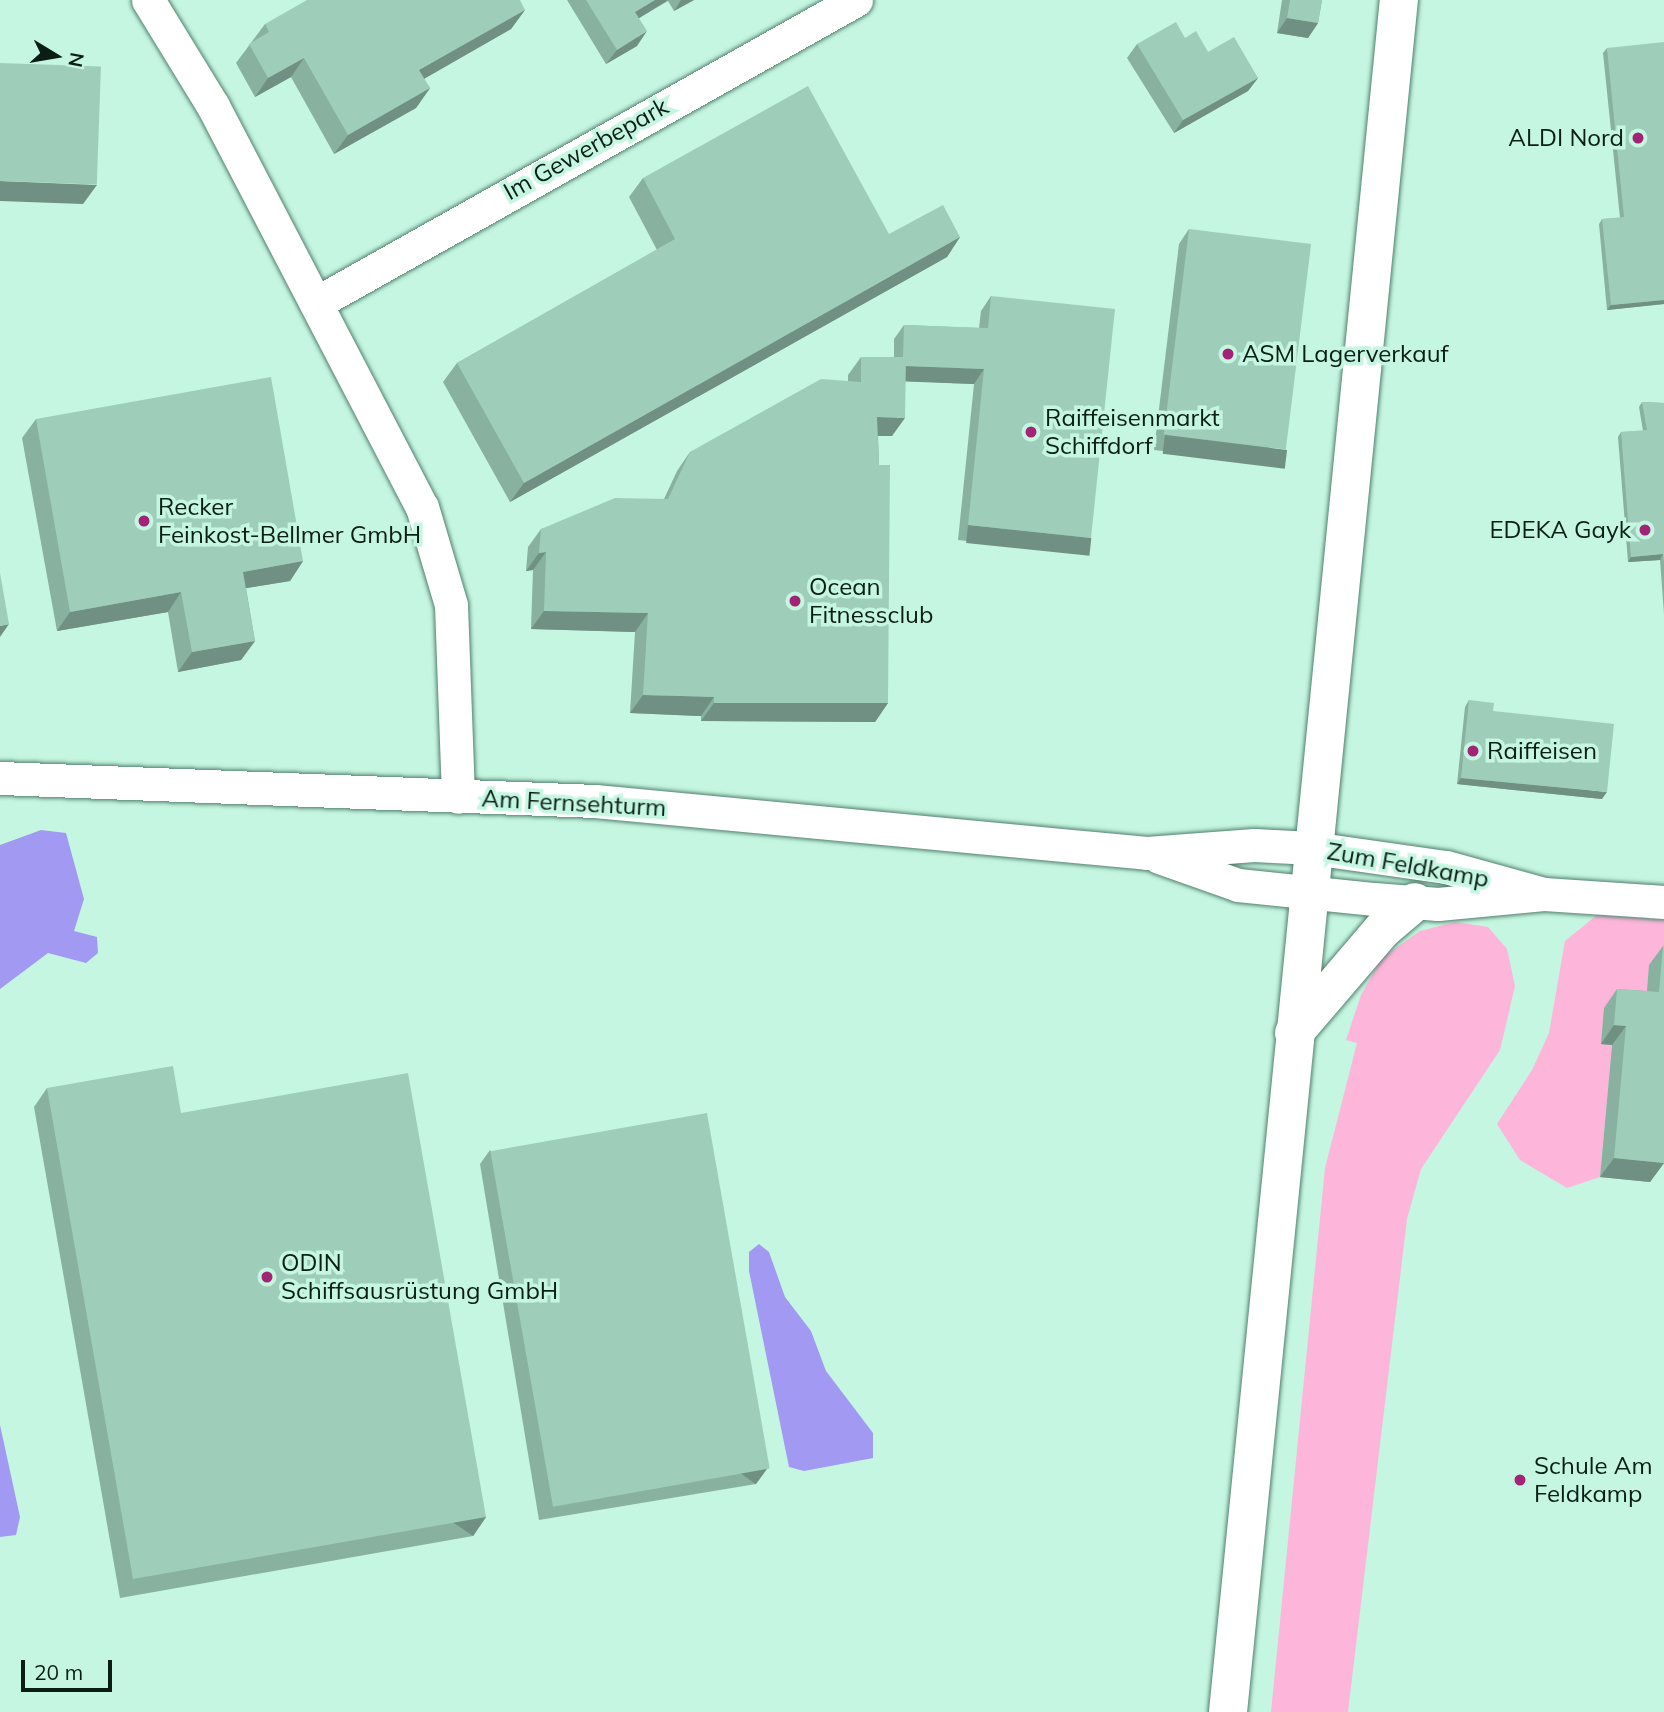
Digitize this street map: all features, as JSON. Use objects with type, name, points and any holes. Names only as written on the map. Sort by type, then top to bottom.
[{"type":"main road","points":[[1228,1712],[1312,848],[1399,0]]},
{"type":"main road","points":[[1294,1033],[1382,930],[1415,902]]},
{"type":"street","points":[[148,0],[213,106],[318,302],[422,507],[451,605],[458,796]]},
{"type":"street","name":"Im Gewerbepark","points":[[318,302],[856,0]]},
{"type":"street","name":"Am Fernsehturm","points":[[0,778],[595,801],[1147,853],[1254,845],[1312,848]]},
{"type":"street","name":"Zum Feldkamp","points":[[1312,848],[1446,867],[1544,894]]},
{"type":"street","name":"Am Fernsehturm","points":[[1147,853],[1238,885],[1308,892]]},
{"type":"street","name":"Zum Feldkamp","points":[[1308,892],[1415,902],[1544,894],[1664,902]]},
{"type":"shaded area","points":[[41,830],[66,833],[84,899],[74,931],[97,937],[98,953],[86,963],[48,953],[0,989],[0,845]]},
{"type":"shaded area","points":[[1597,915],[1664,920],[1664,967],[1646,1011],[1601,1044],[1612,1045],[1600,1177],[1567,1188],[1520,1160],[1497,1124],[1532,1070],[1549,1033],[1565,941]]},
{"type":"shaded area","points":[[1455,922],[1488,927],[1507,949],[1515,986],[1500,1050],[1421,1169],[1407,1219],[1348,1712],[1271,1712],[1325,1168],[1357,1043],[1346,1040],[1361,995],[1382,958],[1420,931]]},
{"type":"shaded area","points":[[759,1244],[769,1252],[785,1297],[811,1331],[826,1371],[873,1433],[873,1458],[804,1471],[789,1467],[749,1271],[749,1252]]},
{"type":"shaded area","points":[[0,1425],[20,1517],[16,1535],[0,1537]]},
{"type":"building","points":[[307,0],[520,0],[525,10],[419,70],[430,88],[348,135],[304,58],[268,78],[249,44],[269,32],[265,24]]},
{"type":"building","points":[[586,0],[655,0],[635,12],[647,31],[617,50]]},
{"type":"building","points":[[1290,0],[1322,0],[1318,23],[1287,18]]},
{"type":"building","points":[[1176,22],[1185,38],[1196,31],[1208,52],[1234,37],[1258,78],[1183,120],[1137,44]]},
{"type":"building","name":"ALDI Nord","points":[[1664,42],[1664,300],[1611,305],[1602,219],[1624,217],[1607,48]]},
{"type":"building","points":[[0,63],[101,67],[97,184],[0,181]]},
{"type":"building","points":[[808,86],[889,234],[943,205],[960,237],[524,483],[457,363],[675,239],[643,178]]},
{"type":"building","name":"ASM Lagerverkauf","points":[[1189,229],[1311,244],[1286,449],[1164,434]]},
{"type":"building","name":"Raiffeisenmarkt Schiffdorf","points":[[991,296],[1115,309],[1091,538],[968,525],[984,369],[905,366],[904,325],[988,328]]},
{"type":"building","points":[[861,357],[906,357],[905,418],[877,417],[879,465],[890,465],[888,703],[714,703],[714,697],[643,695],[648,613],[544,611],[546,552],[539,553],[541,529],[615,498],[668,499],[690,452],[821,379],[861,382]]},
{"type":"building","points":[[271,377],[303,561],[243,572],[255,641],[192,652],[181,592],[70,612],[36,419]]},
{"type":"building","name":"EDEKA Gayk","points":[[1642,402],[1664,403],[1664,565],[1663,554],[1631,557],[1621,432],[1647,430]]},
{"type":"building","points":[[0,573],[9,624],[0,626]]},
{"type":"building","points":[[1469,700],[1494,703],[1493,711],[1614,724],[1607,792],[1461,778]]},
{"type":"building","points":[[1663,946],[1664,1163],[1614,1158],[1626,1026],[1614,1025],[1617,989],[1659,992]]},
{"type":"building","points":[[173,1066],[181,1113],[408,1073],[486,1517],[133,1579],[47,1088]]},
{"type":"building","points":[[707,1113],[770,1469],[553,1507],[490,1151]]},
{"type":"place","name":"ALDI Nord","points":[[1638,138]]},
{"type":"place","name":"ASM Lagerverkauf","points":[[1228,354]]},
{"type":"place","name":"Raiffeisenmarkt Schiffdorf","points":[[1031,432]]},
{"type":"place","name":"Recker Feinkost-Bellmer GmbH","points":[[144,521]]},
{"type":"place","name":"EDEKA Gayk","points":[[1645,530]]},
{"type":"place","name":"Ocean Fitnessclub","points":[[795,601]]},
{"type":"place","name":"Raiffeisen","points":[[1473,751]]},
{"type":"place","name":"ODIN Schiffsausrüstung GmbH","points":[[267,1277]]},
{"type":"place","name":"Schule Am Feldkamp","points":[[1520,1480]]}]
